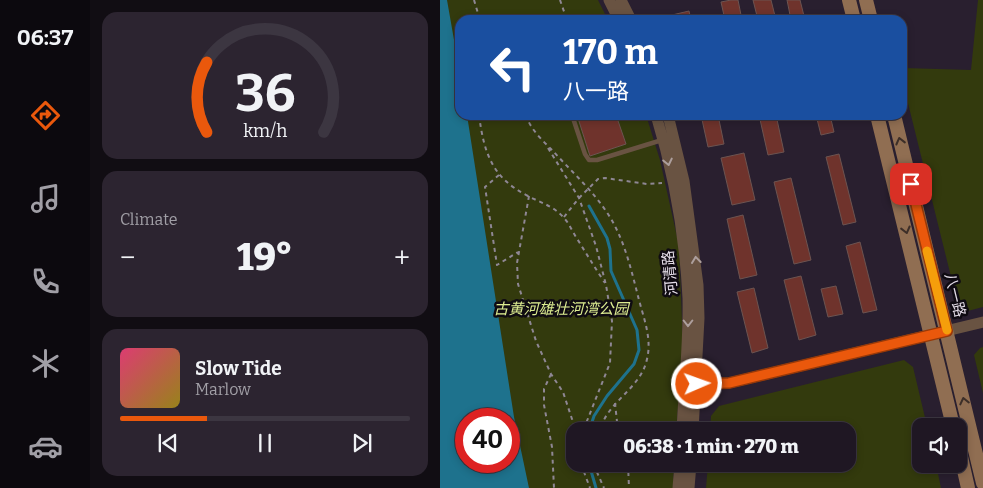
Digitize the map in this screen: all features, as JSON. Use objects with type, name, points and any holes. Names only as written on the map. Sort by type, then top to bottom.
[{"type":"main road","points":[[849,0],[853,15]]},
{"type":"main road","points":[[866,0],[870,15]]},
{"type":"main road","points":[[878,120],[952,418]]},
{"type":"main road","name":"八一路","points":[[895,120],[983,483]]},
{"type":"main road","points":[[965,473],[968,488]]},
{"type":"street","points":[[609,0],[616,15]]},
{"type":"street","points":[[620,0],[628,15]]},
{"type":"street","name":"河清路","points":[[657,120],[673,182],[685,263],[688,298],[688,334],[682,422]]},
{"type":"street","name":"河清路","points":[[669,120],[684,181],[698,285],[699,318],[695,422]]},
{"type":"street","points":[[684,384],[729,383],[983,322]]},
{"type":"street","points":[[678,488],[679,472]]},
{"type":"street","points":[[689,488],[690,472]]},
{"type":"lane","points":[[574,120],[585,154],[590,160],[597,160],[663,140]]},
{"type":"path","points":[[474,0],[478,15]]},
{"type":"path","points":[[560,0],[565,15]]},
{"type":"path","points":[[480,120],[481,134],[491,163],[500,175],[507,184],[548,204],[564,218],[606,285]]},
{"type":"path","points":[[528,120],[544,142],[579,198],[596,246],[606,285],[612,320],[610,363],[587,422]]},
{"type":"path","points":[[544,142],[607,212],[623,241],[649,342],[643,371],[636,382],[615,403],[603,422]]},
{"type":"path","points":[[500,175],[485,187],[497,265],[519,252]]},
{"type":"path","points":[[564,218],[579,198],[598,179],[605,178],[647,184],[673,182]]},
{"type":"path","points":[[529,196],[519,252],[518,284],[536,341],[551,374],[563,392],[573,422]]},
{"type":"path","points":[[551,374],[544,389],[544,405],[552,447],[554,488]]},
{"type":"path","points":[[615,403],[617,422]]},
{"type":"path","points":[[584,472],[590,488]]},
{"type":"path","points":[[597,472],[604,488]]},
{"type":"path","points":[[628,472],[629,488]]},
{"type":"green space","name":"古黄河雄壮河湾公园","points":[[440,0],[598,0],[606,15],[455,15],[455,120],[648,120],[660,160],[679,246],[683,346],[677,422],[566,422],[566,472],[674,472],[673,488],[440,488]]},
{"type":"green space","points":[[978,0],[983,0],[983,307],[960,313],[907,99],[907,68],[971,70]]},
{"type":"green space","points":[[983,347],[983,393],[974,355]]},
{"type":"green space","points":[[904,360],[913,367],[925,418],[912,418],[912,473],[938,473],[941,488],[706,488],[707,472],[856,472],[856,422],[711,422],[711,416],[719,406]]},
{"type":"water","points":[[440,0],[447,0],[455,46],[455,120],[468,120],[513,408],[455,408],[455,473],[520,473],[520,445],[529,488],[440,488]]},
{"type":"building","points":[[738,0],[741,15],[724,15],[721,2]]},
{"type":"building","points":[[753,0],[771,0],[775,15],[757,15]]},
{"type":"building","points":[[787,0],[800,0],[804,15],[790,15]]},
{"type":"building","points":[[689,11],[690,15],[672,15]]},
{"type":"building","points":[[579,120],[618,120],[626,144],[590,156]]},
{"type":"building","points":[[702,120],[719,120],[724,144],[708,147]]},
{"type":"building","points":[[760,120],[777,120],[784,152],[768,155]]},
{"type":"building","points":[[817,120],[831,120],[834,132],[821,135]]},
{"type":"building","points":[[744,153],[755,200],[732,205],[721,158]]},
{"type":"building","points":[[839,154],[856,222],[843,225],[826,157]]},
{"type":"building","points":[[791,178],[811,260],[794,264],[774,182]]},
{"type":"building","points":[[743,215],[757,275],[740,279],[727,219]]},
{"type":"building","points":[[860,242],[877,310],[863,313],[846,246]]},
{"type":"building","points":[[801,276],[816,335],[799,340],[784,280]]},
{"type":"building","points":[[836,286],[843,314],[828,317],[821,289]]},
{"type":"building","points":[[754,288],[768,348],[752,353],[737,292]]},
{"type":"waterway","points":[[589,206],[607,238],[610,249],[611,271],[637,330],[639,350],[634,364],[607,396],[592,422]]},
{"type":"waterway","points":[[591,472],[596,488]]},
{"type":"slow traffic","points":[[927,251],[947,330]]},
{"type":"route","points":[[697,384],[729,383],[947,331],[911,184]]}]
